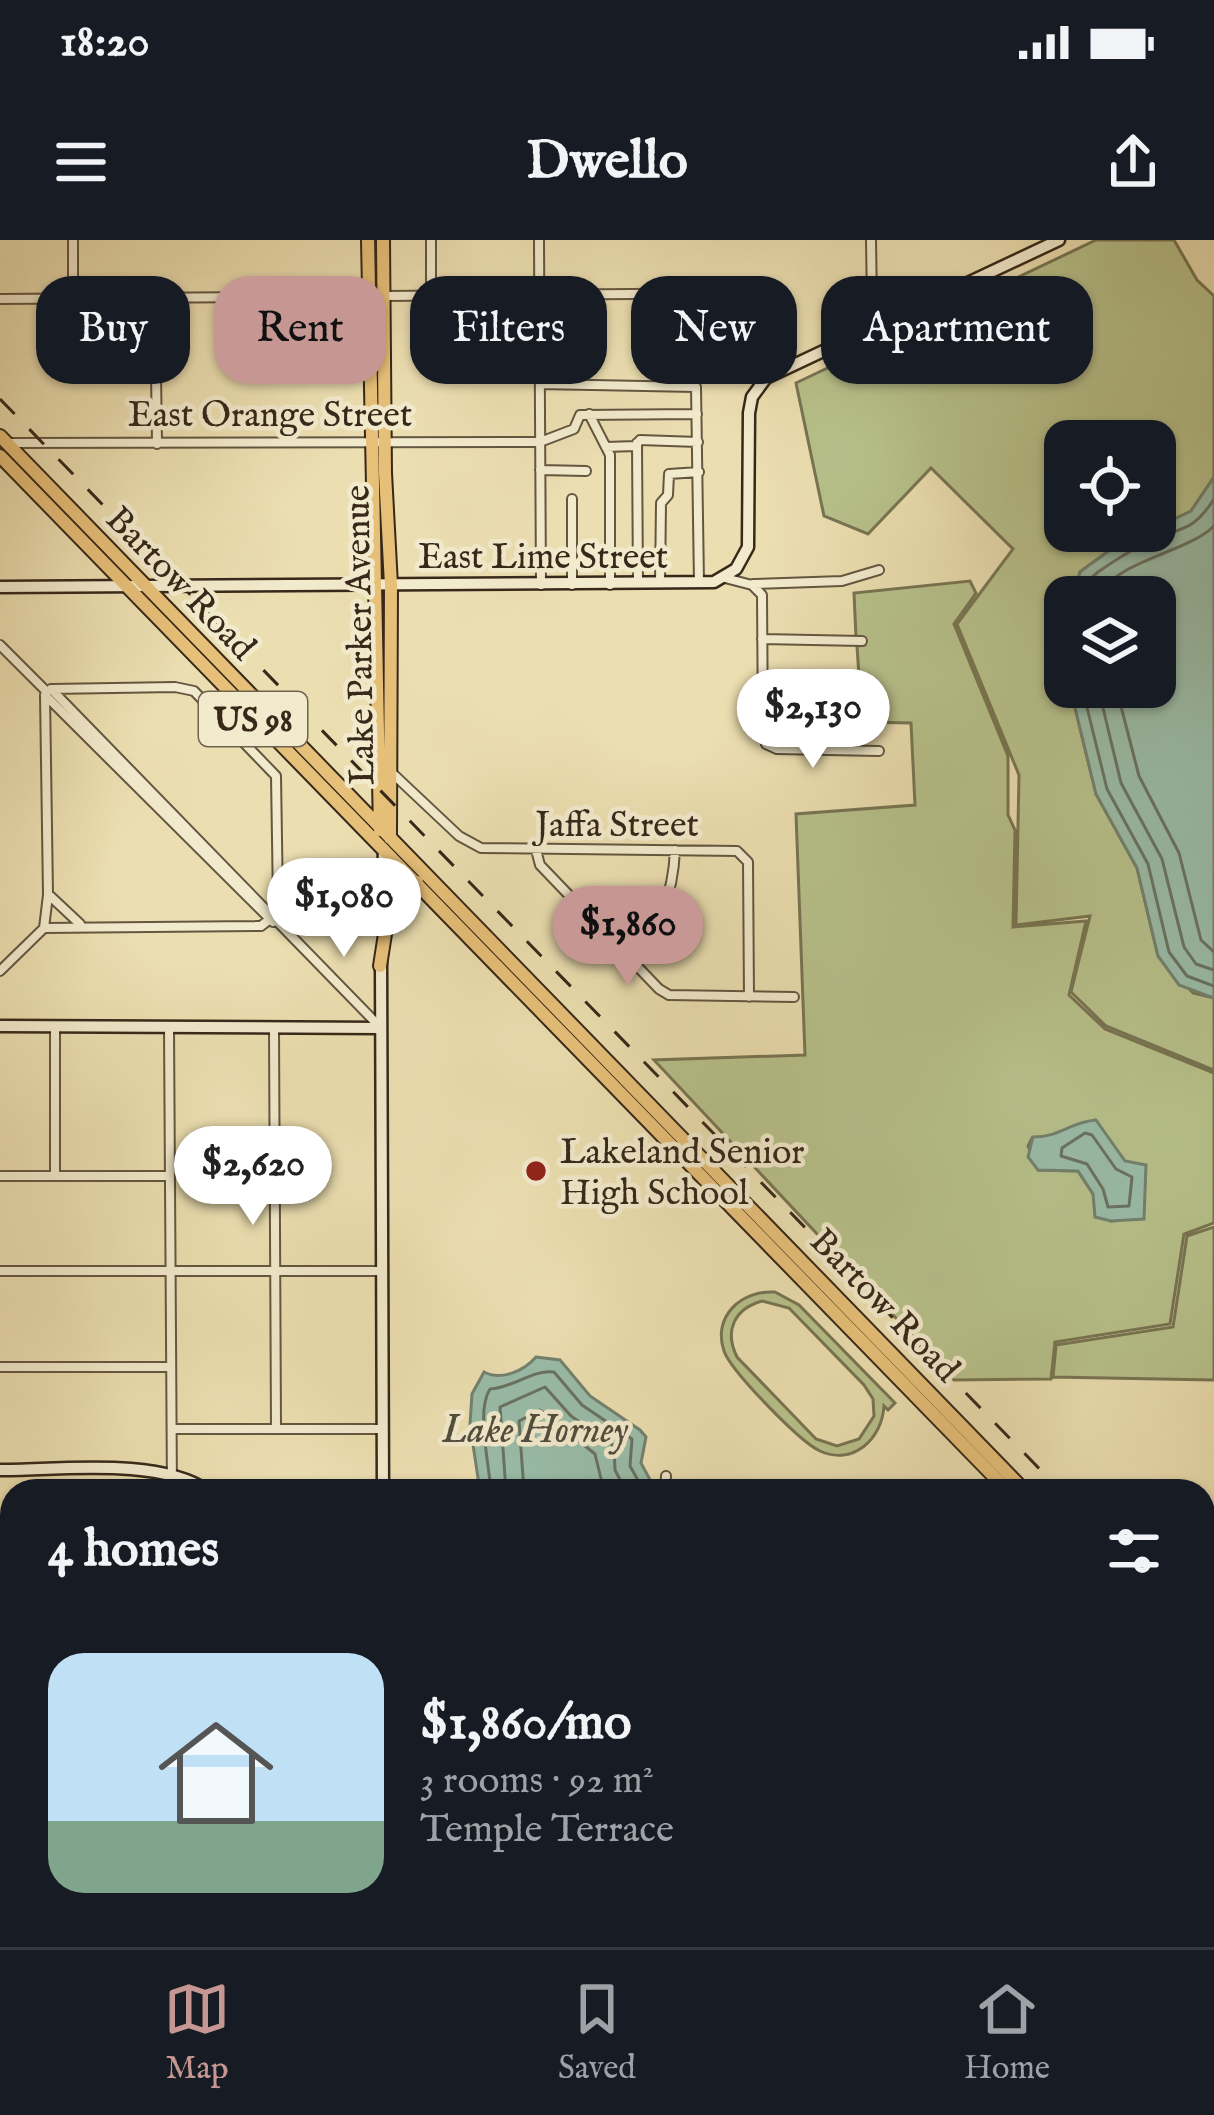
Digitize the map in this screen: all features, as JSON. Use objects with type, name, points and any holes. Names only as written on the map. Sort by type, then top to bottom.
[{"type":"main road","name":"Lake Parker Avenue","points":[[368,240],[373,276]]},
{"type":"main road","name":"Lake Parker Avenue","points":[[378,276],[382,240]]},
{"type":"main road","name":"Lake Parker Avenue","points":[[377,384],[392,772],[385,838]]},
{"type":"main road","name":"Bartow Road","points":[[2,445],[124,586],[385,838],[997,1479]]},
{"type":"main road","name":"Bartow Road","points":[[2,445],[145,586],[254,709],[385,838],[417,882],[1013,1479]]},
{"type":"main road","name":"Lake Parker Avenue","points":[[384,586],[380,762],[385,838]]},
{"type":"main road","points":[[380,966],[392,889],[402,882],[417,882]]},
{"type":"street","points":[[73,240],[73,276]]},
{"type":"street","points":[[430,240],[431,276]]},
{"type":"street","points":[[539,240],[539,276]]},
{"type":"street","points":[[871,240],[872,276]]},
{"type":"street","points":[[983,276],[1060,240]]},
{"type":"street","points":[[0,299],[36,299]]},
{"type":"street","points":[[725,578],[748,547],[752,397],[766,378],[821,352]]},
{"type":"street","points":[[156,384],[157,444]]},
{"type":"street","points":[[541,585],[540,384],[693,385],[699,584]]},
{"type":"street","points":[[589,414],[610,455],[610,585]]},
{"type":"street","points":[[540,442],[574,429],[580,415],[697,414]]},
{"type":"street","name":"East Orange Street","points":[[2,445],[540,442]]},
{"type":"street","points":[[606,447],[698,442]]},
{"type":"street","points":[[638,443],[638,585]]},
{"type":"street","points":[[540,470],[586,471]]},
{"type":"street","points":[[660,585],[661,503],[668,495],[669,474],[699,472]]},
{"type":"street","points":[[572,499],[572,585]]},
{"type":"street","points":[[725,578],[752,585],[842,581],[879,570]]},
{"type":"street","name":"East Lime Street","points":[[0,587],[660,585],[725,578]]},
{"type":"street","points":[[752,585],[762,595],[766,745],[879,751]]},
{"type":"street","points":[[762,639],[862,641]]},
{"type":"street","points":[[0,645],[381,1028]]},
{"type":"street","points":[[48,692],[190,690],[233,730],[276,778],[278,902],[274,920]]},
{"type":"street","points":[[0,970],[44,928],[48,692]]},
{"type":"street","points":[[233,730],[254,709]]},
{"type":"street","name":"Jaffa Street","points":[[380,762],[467,843],[494,850],[730,849],[748,862],[749,997]]},
{"type":"street","points":[[382,1479],[380,966],[385,838]]},
{"type":"street","points":[[536,850],[540,865],[669,995],[794,997]]},
{"type":"street","points":[[629,957],[665,911],[675,850]]},
{"type":"street","points":[[48,894],[81,926]]},
{"type":"street","points":[[44,928],[262,926],[274,920]]},
{"type":"street","points":[[0,1026],[381,1028]]},
{"type":"street","points":[[55,1027],[56,1176]]},
{"type":"street","points":[[169,1028],[172,1476]]},
{"type":"street","points":[[274,1029],[276,1428]]},
{"type":"street","points":[[0,1176],[170,1177]]},
{"type":"street","points":[[0,1270],[382,1271]]},
{"type":"street","points":[[0,1367],[171,1367]]},
{"type":"street","points":[[172,1429],[382,1429]]},
{"type":"street","points":[[0,1470],[154,1471],[186,1479]]},
{"type":"green space","points":[[1096,240],[1174,240],[1197,280],[1214,296],[1214,477],[1191,511],[1176,518],[1176,420],[1044,420],[1044,552],[1107,552],[1079,576],[1044,576],[1044,708],[1075,708],[1096,794],[1137,868],[1158,956],[1193,993],[1214,998],[1214,1070],[1106,1026],[1071,992],[1090,916],[1016,925],[1019,775],[957,624],[1013,549],[931,468],[868,534],[824,516],[797,383],[821,371],[821,384],[1093,384],[1093,276],[1020,276]]},
{"type":"green space","points":[[970,581],[976,593],[954,624],[1008,756],[1008,815],[1015,830],[1013,927],[1086,921],[1069,995],[1105,1029],[1214,1073],[1214,1223],[1184,1234],[1170,1324],[1055,1342],[1051,1379],[954,1380],[654,1060],[805,1055],[796,814],[915,805],[911,723],[862,722],[857,646],[865,645],[865,638],[856,637],[854,593]],"holes":[[[1095,1120],[1125,1162],[1129,1218],[1111,1221],[1078,1171],[1038,1170],[1028,1146],[1032,1138],[1056,1137]]]},
{"type":"green space","points":[[1214,1227],[1214,1380],[1053,1377],[1056,1345],[1173,1327],[1187,1236]]},
{"type":"green space","points":[[775,1292],[799,1305],[895,1403],[888,1410],[884,1406],[878,1429],[864,1446],[832,1455],[810,1445],[729,1361],[721,1338],[726,1316],[741,1301]],"holes":[[[762,1301],[789,1308],[873,1399],[874,1416],[859,1439],[837,1446],[816,1439],[737,1357],[732,1330],[744,1309]]]},
{"type":"water","points":[[1214,477],[1214,998],[1179,985],[1158,956],[1137,868],[1096,794],[1075,708],[1176,708],[1176,576],[1079,576],[1107,552],[1176,552],[1176,518],[1191,511]]},
{"type":"water","points":[[1096,1120],[1125,1161],[1146,1165],[1144,1219],[1095,1217],[1093,1194],[1078,1171],[1038,1170],[1028,1157],[1033,1137]]},
{"type":"water","name":"Lake Horney","points":[[536,1357],[560,1360],[590,1396],[640,1430],[646,1437],[641,1463],[650,1479],[478,1479],[472,1438],[475,1428],[470,1424],[472,1394],[484,1372],[498,1375],[525,1367]]},
{"type":"railway","points":[[0,399],[1049,1479]]},
{"type":"place","name":"Lakeland Senior High School","points":[[536,1171]]}]
